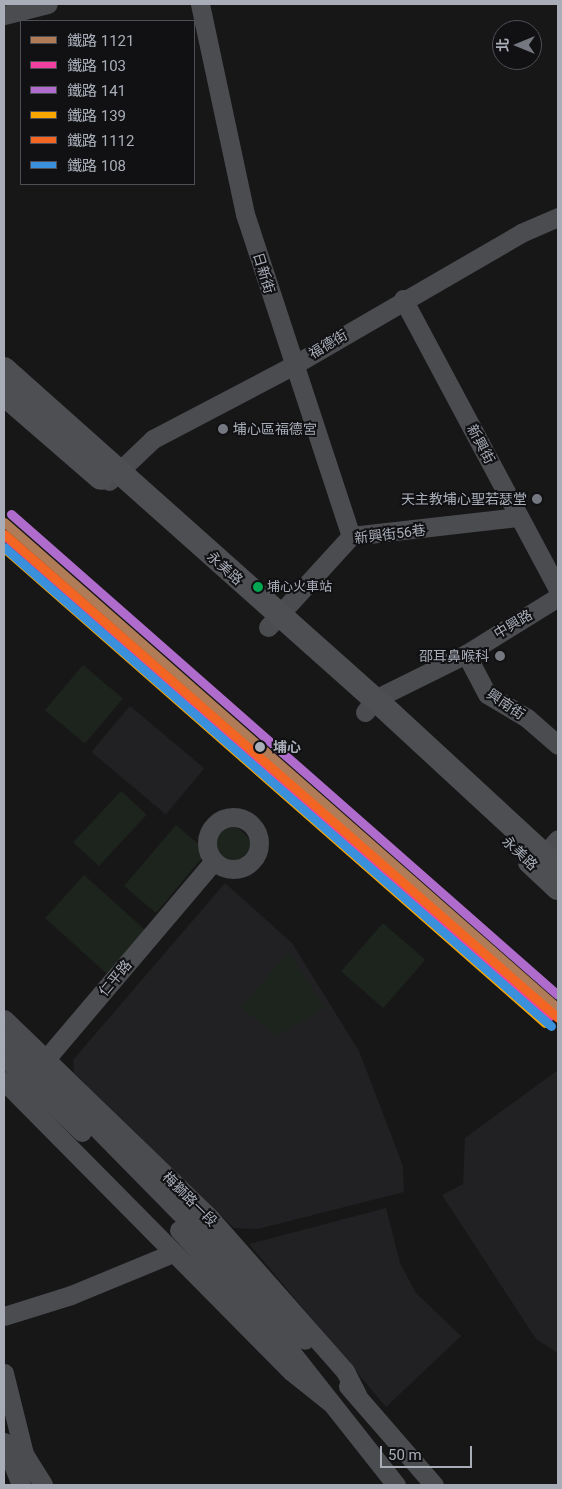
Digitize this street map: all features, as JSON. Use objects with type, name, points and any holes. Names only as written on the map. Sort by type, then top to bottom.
[{"type":"main road","name":"永美路","points":[[4,369],[112,478],[272,621],[370,705],[442,772],[558,888]]},
{"type":"main road","name":"永美路","points":[[4,394],[112,478]]},
{"type":"main road","name":"永美路","points":[[442,772],[554,854]]},
{"type":"street","points":[[4,15],[48,4]]},
{"type":"street","name":"日新街","points":[[200,4],[245,214],[292,366],[351,536]]},
{"type":"street","name":"福德街","points":[[112,478],[153,439],[292,366],[403,299],[521,233],[558,217]]},
{"type":"street","name":"新興街","points":[[403,299],[558,589]]},
{"type":"street","name":"新興街56巷","points":[[272,621],[351,536],[519,517]]},
{"type":"street","name":"中興路","points":[[370,705],[466,654],[558,597]]},
{"type":"street","name":"興南街","points":[[466,654],[487,694],[527,718],[558,745]]},
{"type":"street","name":"仁平路","points":[[10,1087],[47,1058],[214,861]]},
{"type":"street","name":"梅獅路一段","points":[[4,1019],[47,1058],[210,1218],[345,1371],[357,1395]]},
{"type":"street","name":"梅獅路一段","points":[[4,1038],[28,1058],[305,1340],[357,1395],[434,1485]]},
{"type":"street","name":"梅獅路一段","points":[[4,1057],[141,1190],[284,1343],[396,1485]]},
{"type":"street","name":"梅獅路一段","points":[[10,1087],[172,1253],[291,1371],[332,1404]]},
{"type":"street","points":[[4,1316],[71,1295],[172,1253]]},
{"type":"street","points":[[4,1373],[13,1451],[21,1485]]},
{"type":"street","points":[[13,1451],[43,1485]]},
{"type":"shaded area","points":[[83,665],[123,698],[85,744],[45,710]]},
{"type":"shaded area","points":[[130,706],[204,768],[166,814],[91,752]]},
{"type":"shaded area","points":[[121,791],[147,815],[99,866],[73,842]]},
{"type":"shaded area","points":[[234,824],[252,841],[251,847],[240,861],[229,863],[215,852],[213,838],[221,828]]},
{"type":"shaded area","points":[[176,825],[202,847],[202,858],[156,913],[124,886]]},
{"type":"shaded area","points":[[84,875],[146,931],[107,974],[45,918]]},
{"type":"shaded area","points":[[225,883],[292,943],[359,1051],[403,1166],[404,1192],[258,1229],[234,1228],[74,1073],[73,1060]]},
{"type":"shaded area","points":[[383,923],[425,960],[383,1008],[341,971]]},
{"type":"shaded area","points":[[289,952],[325,1008],[276,1036],[241,1007]]},
{"type":"shaded area","points":[[558,1070],[558,1353],[536,1339],[442,1195],[463,1184],[465,1138]]},
{"type":"shaded area","points":[[386,1208],[400,1263],[416,1293],[461,1336],[386,1407],[249,1244]]},
{"type":"rail line","name":"141","points":[[11,514],[558,995]]},
{"type":"rail line","name":"1121","points":[[4,522],[558,1008]]},
{"type":"rail line","name":"1112","points":[[4,534],[558,1018]]},
{"type":"rail line","name":"103","points":[[4,535],[551,1016]]},
{"type":"rail line","name":"108","points":[[4,547],[551,1026]]},
{"type":"rail line","name":"139","points":[[4,548],[545,1023]]},
{"type":"place","name":"埔心區福德宮","points":[[223,429]]},
{"type":"place","name":"天主教埔心聖若瑟堂","points":[[537,499]]},
{"type":"place","name":"埔心火車站","points":[[258,587]]},
{"type":"place","name":"邵耳鼻喉科","points":[[500,656]]},
{"type":"place","name":"埔心","points":[[260,747]]}]
